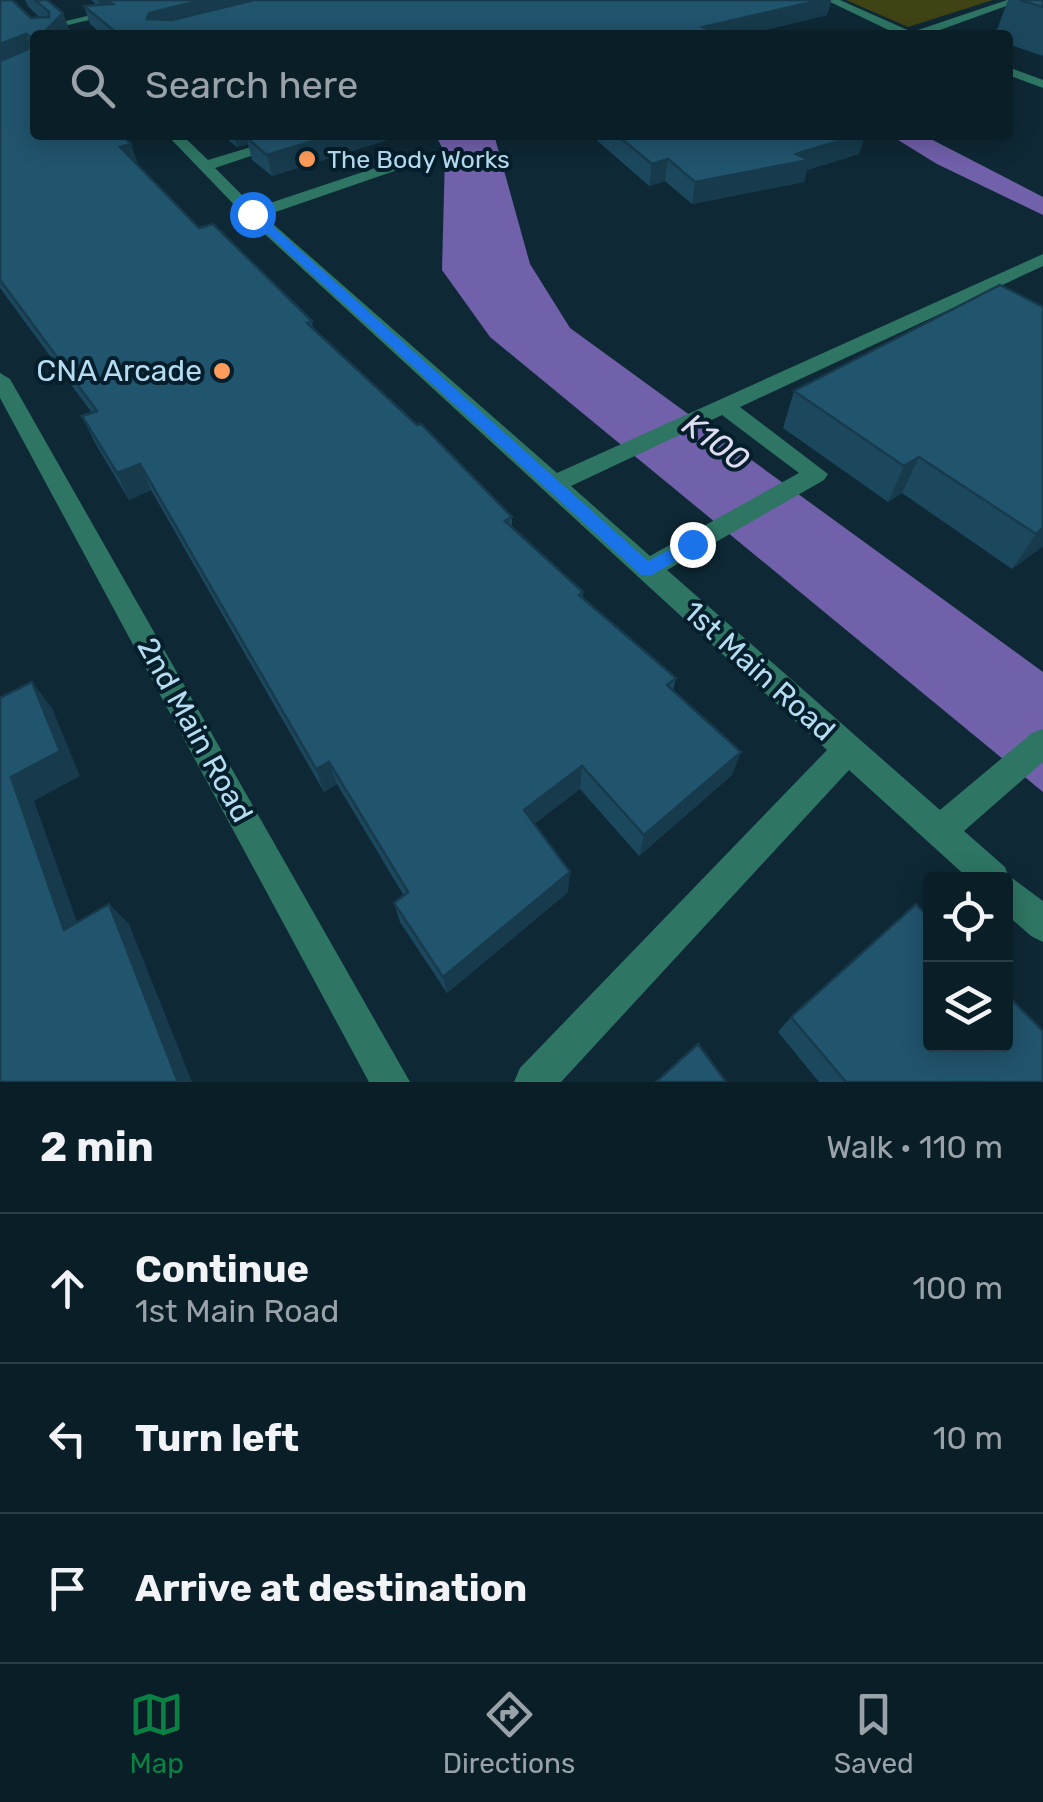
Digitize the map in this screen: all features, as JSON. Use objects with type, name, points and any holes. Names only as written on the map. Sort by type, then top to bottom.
[{"type":"street","points":[[68,22],[168,0]]},
{"type":"street","points":[[831,0],[900,30]]},
{"type":"street","points":[[927,30],[1018,0]]},
{"type":"street","points":[[55,11],[78,30]]},
{"type":"street","points":[[1013,73],[1043,84]]},
{"type":"street","name":"1st Main Road","points":[[179,140],[252,214],[984,872]]},
{"type":"street","points":[[208,166],[290,140]]},
{"type":"street","points":[[252,214],[398,166]]},
{"type":"street","points":[[552,485],[1043,259]]},
{"type":"street","name":"2nd Main Road","points":[[0,378],[390,1082]]},
{"type":"street","points":[[646,570],[816,474],[724,406]]},
{"type":"street","points":[[938,832],[1043,743]]},
{"type":"street","points":[[534,1082],[846,750]]},
{"type":"street","points":[[1013,897],[1043,924]]},
{"type":"green space","points":[[846,0],[993,0],[908,27]]},
{"type":"water","name":"K100","points":[[438,140],[496,140],[530,264],[570,328],[1043,672],[1043,792],[490,337],[442,270],[445,154]]},
{"type":"water","points":[[898,140],[933,140],[1043,197],[1043,215],[937,164]]},
{"type":"building","points":[[0,0],[12,0],[31,18],[49,17],[49,12],[35,0],[47,0],[63,13],[46,30],[30,30],[30,36],[26,34],[0,44]]},
{"type":"building","points":[[108,0],[203,0],[149,13],[147,19],[172,20],[254,0],[821,0],[703,27],[708,30],[113,30],[84,6],[113,4]]},
{"type":"building","points":[[1019,0],[1043,0],[1043,7]]},
{"type":"building","points":[[30,41],[30,140],[127,140],[131,144],[120,147],[199,228],[213,224],[312,321],[307,323],[417,425],[421,424],[512,517],[505,521],[583,592],[579,595],[676,678],[667,685],[741,752],[644,835],[582,766],[524,810],[570,872],[443,977],[394,903],[408,892],[329,762],[316,769],[140,464],[117,473],[82,416],[97,411],[0,280],[0,61],[28,49]]},
{"type":"building","points":[[249,140],[316,140],[267,155]]},
{"type":"building","points":[[623,140],[842,140],[796,154],[809,160],[695,182],[668,159],[652,164]]},
{"type":"building","points":[[1000,285],[1043,307],[1043,528],[1036,534],[919,457],[904,466],[794,391]]},
{"type":"building","points":[[32,682],[60,751],[11,777],[64,930],[109,904],[178,1082],[0,1082],[0,698]]},
{"type":"building","points":[[916,904],[923,912],[923,1052],[1013,1052],[1013,1001],[1043,1031],[1043,1082],[846,1082],[791,1017]]},
{"type":"building","points":[[698,1044],[726,1082],[656,1082]]},
{"type":"place","name":"The Body Works","points":[[307,159]]},
{"type":"place","name":"CNA Arcade","points":[[222,371]]},
{"type":"route","points":[[252,214],[646,570],[692,544]]}]
